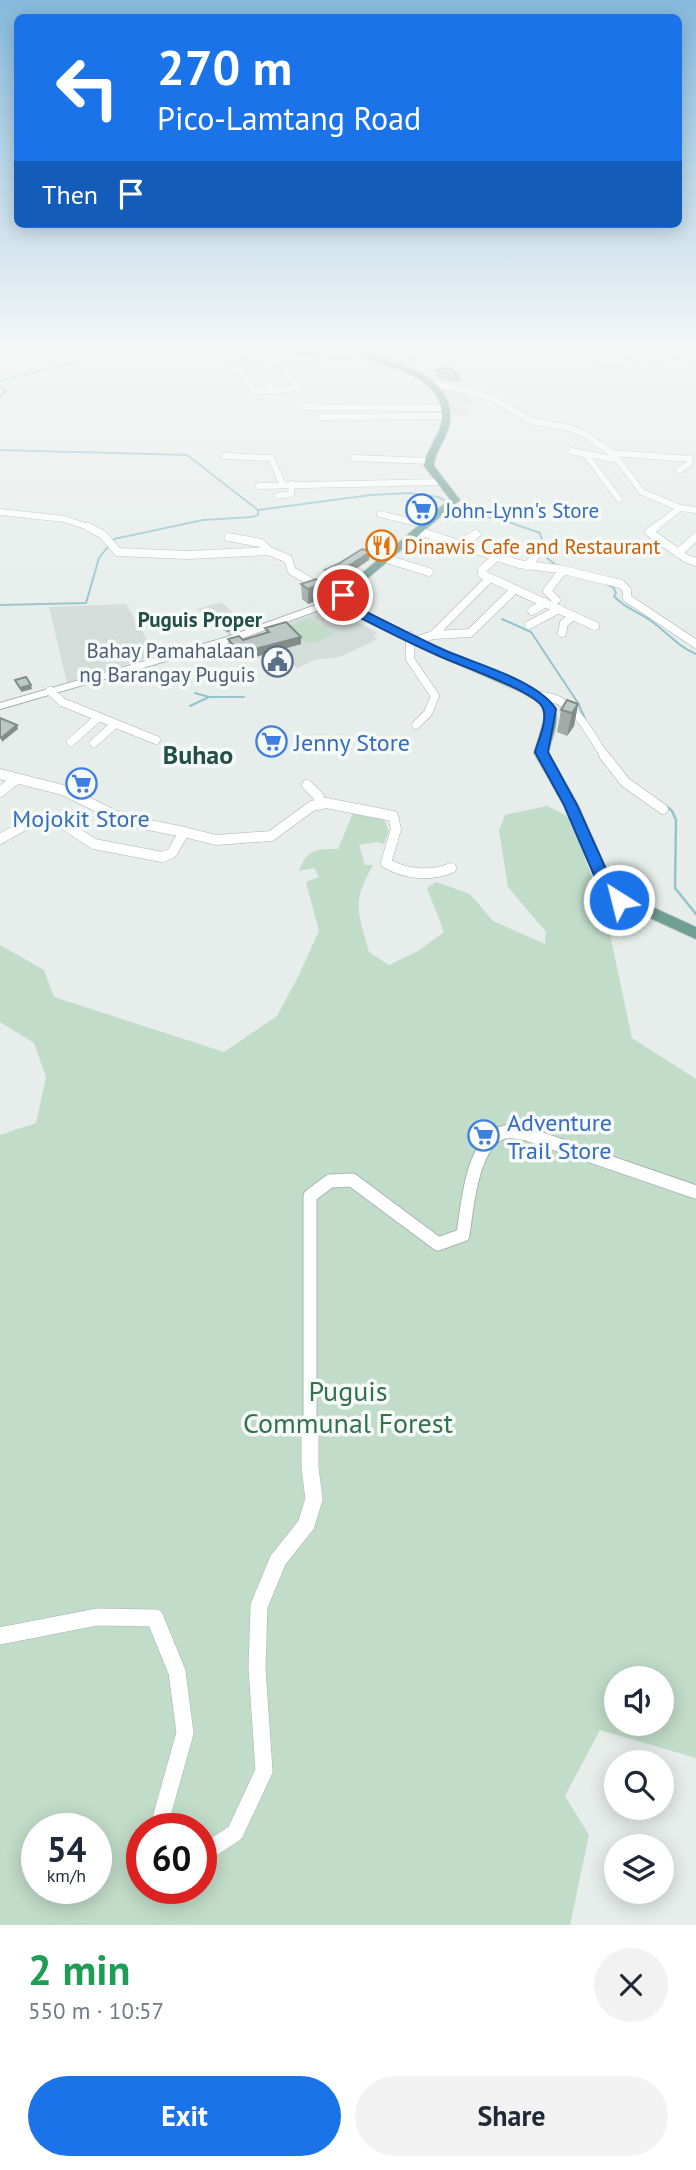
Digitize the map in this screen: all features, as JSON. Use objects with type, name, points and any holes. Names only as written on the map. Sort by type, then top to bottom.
[{"type":"main road","points":[[0,706],[228,640],[337,599],[449,505],[454,494],[440,482],[429,466],[432,447],[437,440]]},
{"type":"main road","points":[[337,599],[545,701],[550,709],[541,752],[570,805],[609,893],[619,900],[696,933]]},
{"type":"street","points":[[593,440],[612,453],[642,492],[680,508],[696,510]]},
{"type":"street","points":[[571,451],[618,460]]},
{"type":"street","points":[[612,453],[690,459],[689,464],[679,470]]},
{"type":"street","points":[[586,455],[616,500],[642,492]]},
{"type":"street","points":[[224,456],[271,458],[283,485]]},
{"type":"street","points":[[354,458],[429,461]]},
{"type":"street","points":[[259,486],[440,482]]},
{"type":"street","points":[[278,496],[293,493],[292,484]]},
{"type":"street","points":[[680,508],[649,532],[696,562]]},
{"type":"street","points":[[0,512],[77,522],[102,533],[113,550],[118,552],[188,555],[269,551]]},
{"type":"street","points":[[380,514],[527,566],[563,570],[621,584],[628,590],[627,598],[694,640]]},
{"type":"street","points":[[460,544],[476,534]]},
{"type":"street","points":[[229,537],[261,543],[269,551],[288,559],[292,570],[337,599]]},
{"type":"street","points":[[678,553],[696,537]]},
{"type":"street","points":[[527,566],[540,553],[538,546]]},
{"type":"street","points":[[496,556],[481,571],[515,589],[531,603],[545,603],[559,612],[595,626]]},
{"type":"street","points":[[387,559],[429,572]]},
{"type":"street","points":[[556,600],[547,591],[563,570]]},
{"type":"street","points":[[433,635],[491,578]]},
{"type":"street","points":[[416,725],[430,710],[435,698],[430,685],[410,659],[414,638],[468,634],[515,589]]},
{"type":"street","points":[[531,603],[545,603]]},
{"type":"street","points":[[529,625],[559,612]]},
{"type":"street","points":[[562,633],[564,623],[574,616]]},
{"type":"street","points":[[51,693],[99,717],[156,740]]},
{"type":"street","points":[[536,696],[550,694],[578,713],[614,771],[622,780],[663,809]]},
{"type":"street","points":[[71,742],[99,717]]},
{"type":"street","points":[[94,743],[115,724]]},
{"type":"street","points":[[0,774],[15,780],[63,790],[124,820],[216,840],[271,836],[318,804],[332,803],[392,815],[397,824],[386,863],[403,870],[436,873],[451,867]]},
{"type":"street","points":[[0,792],[15,780]]},
{"type":"street","points":[[307,785],[319,797],[318,804]]},
{"type":"street","points":[[0,839],[32,821],[54,818],[87,841],[156,858],[172,853],[184,832]]},
{"type":"street","points":[[217,1845],[235,1833],[264,1771],[257,1668],[259,1606],[278,1560],[306,1525],[314,1499],[310,1468],[310,1196],[330,1181],[352,1180],[438,1244],[463,1235],[475,1166],[490,1139],[503,1132],[527,1134],[696,1192]]},
{"type":"street","points":[[0,1636],[64,1621],[133,1614],[155,1618],[177,1672],[185,1733],[163,1813]]},
{"type":"shaded area","points":[[222,602],[247,628],[229,635],[197,609]]},
{"type":"shaded area","points":[[126,604],[156,655],[67,683],[49,607]]},
{"type":"shaded area","points":[[332,607],[377,633],[373,635],[378,639],[340,657],[314,660],[297,668],[280,657],[254,657],[239,641]]},
{"type":"green space","points":[[309,618],[334,634],[308,643],[286,628]]},
{"type":"green space","name":"Puguis Communal Forest","points":[[547,806],[570,817],[606,916],[632,1038],[696,1079],[696,1758],[621,1736],[674,1736],[674,1666],[604,1666],[604,1731],[600,1730],[565,1796],[589,1835],[570,1925],[0,1925],[0,1135],[36,1123],[46,1077],[34,1043],[0,1022],[0,945],[44,970],[54,997],[224,1052],[277,1016],[319,931],[306,882],[319,877],[314,868],[299,871],[309,854],[324,849],[338,849],[353,813],[384,819],[389,831],[384,844],[377,842],[359,845],[365,865],[373,865],[359,899],[360,916],[369,952],[389,965],[418,951],[444,932],[427,888],[436,882],[470,894],[493,921],[545,944],[546,932],[508,887],[499,831],[505,815]]},
{"type":"building","points":[[362,549],[370,552],[336,574],[325,570],[338,564]]},
{"type":"building","points":[[316,579],[322,584],[308,589],[301,584]]},
{"type":"building","points":[[225,616],[236,625],[227,629],[215,620]]},
{"type":"building","points":[[286,622],[301,637],[240,653],[228,639],[239,636],[243,640],[269,632],[265,628]]},
{"type":"building","points":[[26,677],[31,685],[20,688],[15,680]]},
{"type":"building","points":[[567,700],[578,704],[572,713],[561,710]]},
{"type":"building","points":[[0,718],[17,725],[1,738],[0,738]]},
{"type":"waterway","points":[[0,450],[187,455],[258,510]]},
{"type":"waterway","points":[[258,510],[371,495],[410,493],[438,497],[469,513],[506,521],[540,533],[547,558],[556,565]]},
{"type":"waterway","points":[[0,605],[86,603],[99,558],[114,539],[203,520],[252,517],[258,515],[258,510]]},
{"type":"waterway","points":[[606,584],[613,587],[616,593],[614,596],[622,604],[657,625],[696,654]]},
{"type":"waterway","points":[[502,619],[531,632],[578,703],[586,721]]},
{"type":"waterway","points":[[195,693],[209,697]]},
{"type":"waterway","points":[[190,706],[209,697]]},
{"type":"waterway","points":[[209,697],[244,697]]},
{"type":"waterway","points":[[0,709],[37,698]]},
{"type":"waterway","points":[[665,805],[676,820],[675,888],[696,914]]},
{"type":"place","name":"John-Lynn's Store","points":[[422,510]]},
{"type":"place","name":"Dinawis Cafe and Restaurant","points":[[381,546]]},
{"type":"place","name":"Bahay Pamahalaan ng Barangay Puguis","points":[[278,662]]},
{"type":"place","name":"Jenny Store","points":[[271,742]]},
{"type":"place","name":"Mojokit Store","points":[[81,784]]},
{"type":"place","name":"Adventure Trail Store","points":[[484,1136]]},
{"type":"district","name":"Puguis Proper","points":[[200,619]]},
{"type":"district","name":"Buhao","points":[[198,754]]},
{"type":"route","points":[[343,595],[335,601],[439,652],[523,688],[545,701],[550,709],[550,721],[541,752],[558,780],[609,893],[619,900]]}]
